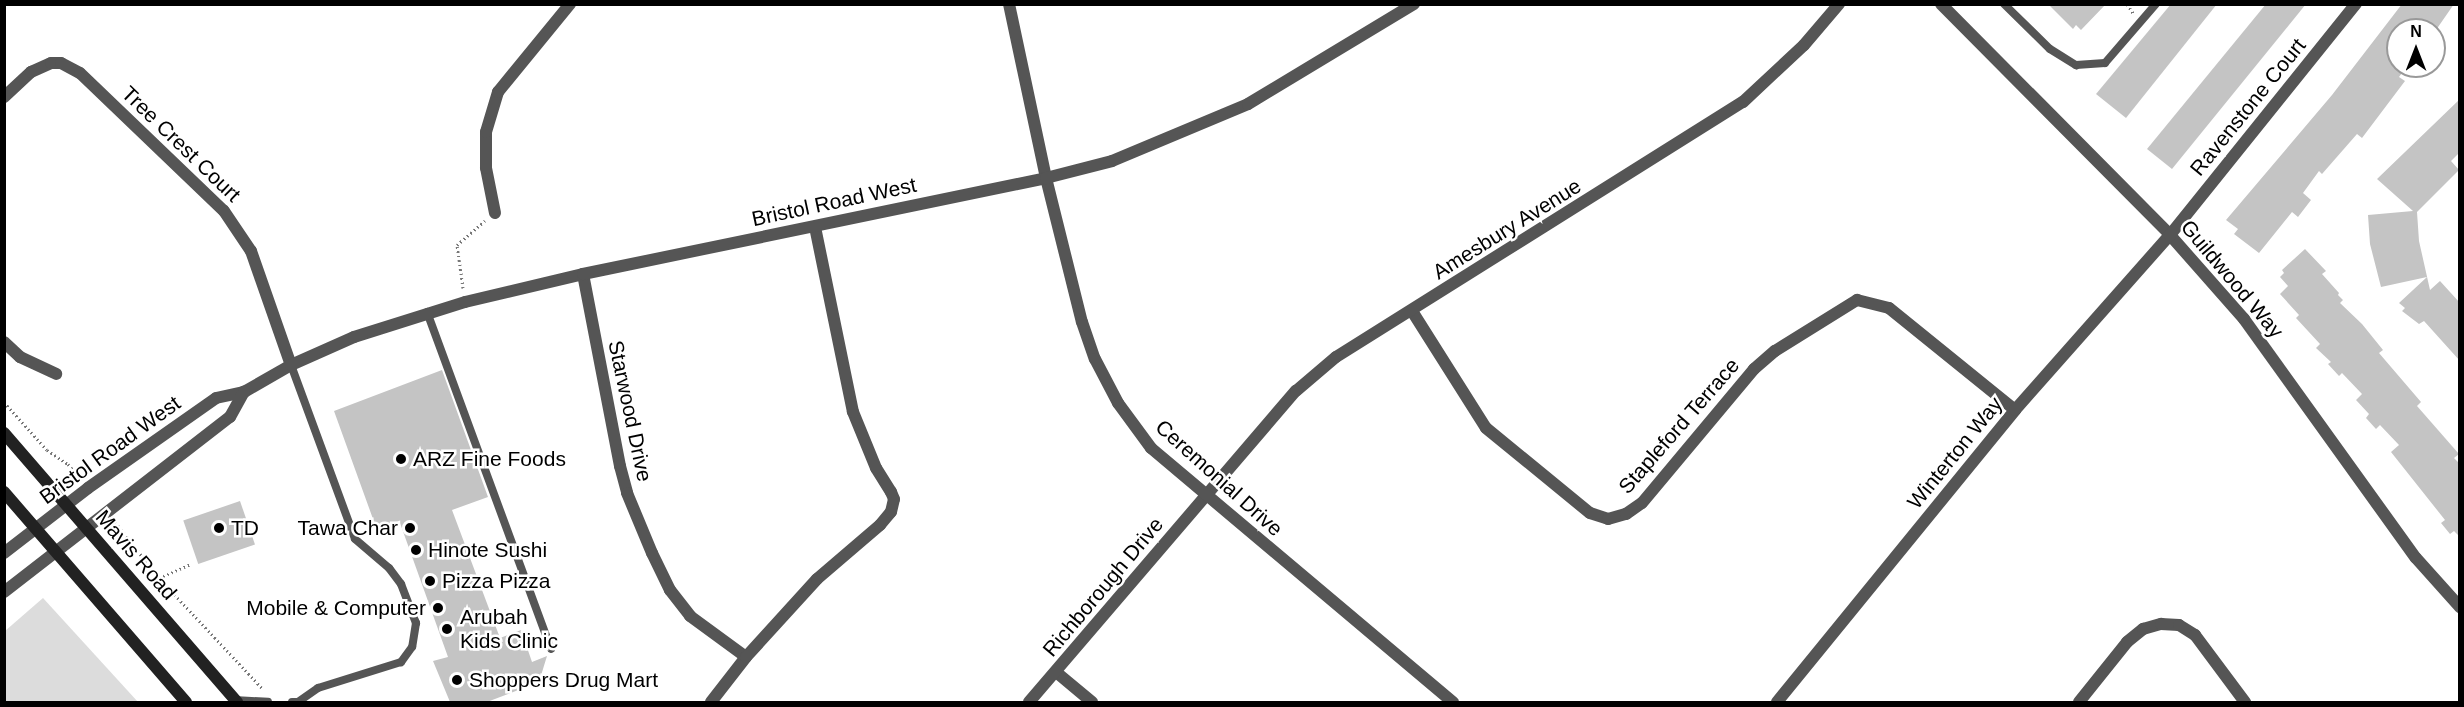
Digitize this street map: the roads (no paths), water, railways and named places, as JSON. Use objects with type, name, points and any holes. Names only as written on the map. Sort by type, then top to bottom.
[{"type":"main road","name":"Mavis Road","points":[[4,434],[236,701]]},
{"type":"main road","points":[[4,492],[186,702]]},
{"type":"street","points":[[495,213],[486,168],[486,132],[498,92],[570,4]]},
{"type":"street","name":"Ceremonial Drive","points":[[1009,4],[1046,178],[1082,322],[1095,359],[1118,404],[1151,448],[1205,496],[1453,702]]},
{"type":"street","name":"Bristol Road West","points":[[4,553],[216,398],[244,392],[291,365],[354,338],[428,312],[583,274],[1046,178],[1112,161],[1248,104],[1414,4]]},
{"type":"street","name":"Amesbury Avenue","points":[[1205,496],[1296,391],[1336,357],[1743,102],[1804,45],[1839,4]]},
{"type":"street","name":"Guildwood Way","points":[[1941,4],[2170,235],[2244,320],[2416,558],[2460,607]]},
{"type":"street","name":"Ravenstone Court","points":[[2170,235],[2356,4]]},
{"type":"street","name":"Tree Crest Court","points":[[4,97],[32,72],[51,63],[61,63],[80,73],[224,211],[251,251],[291,365]]},
{"type":"street","points":[[711,702],[746,657],[817,579],[880,525],[891,512],[894,499],[876,468],[854,412],[815,227]]},
{"type":"street","name":"Winterton Way","points":[[1777,702],[2015,410],[2170,235]]},
{"type":"street","name":"Starwood Drive","points":[[583,274],[620,466],[627,493],[652,553],[670,590],[690,616],[746,657]]},
{"type":"street","name":"Stapleford Terrace","points":[[1412,311],[1486,428],[1590,513],[1608,519],[1626,514],[1642,503],[1754,369],[1775,351],[1857,300],[1888,308],[2015,410]]},
{"type":"street","points":[[4,342],[20,357],[56,374]]},
{"type":"street","name":"Bristol Road West","points":[[4,592],[230,417],[244,392]]},
{"type":"street","name":"Richborough Drive","points":[[1029,702],[1205,496]]},
{"type":"street","points":[[2079,702],[2127,642],[2143,629],[2161,624],[2179,625],[2195,635],[2245,702]]},
{"type":"street","points":[[1056,672],[1092,702]]},
{"type":"lane","points":[[2004,4],[2050,50],[2076,65],[2105,63],[2156,4]]},
{"type":"lane","points":[[428,312],[550,649]]},
{"type":"lane","points":[[291,365],[355,539],[389,568],[401,584],[416,623],[412,647],[401,662],[318,688],[298,702],[292,702]]},
{"type":"lane","points":[[236,701],[268,699]]},
{"type":"place","name":"ARZ Fine Foods","points":[[401,459]]},
{"type":"place","name":"TD","points":[[219,528]]},
{"type":"place","name":"Tawa Char","points":[[410,528]]},
{"type":"place","name":"Hinote Sushi","points":[[416,550]]},
{"type":"place","name":"Pizza Pizza","points":[[430,581]]},
{"type":"place","name":"Mobile & Computer","points":[[438,608]]},
{"type":"place","name":"Arubah Kids Clinic","points":[[447,629]]},
{"type":"place","name":"Shoppers Drug Mart","points":[[457,680]]}]
